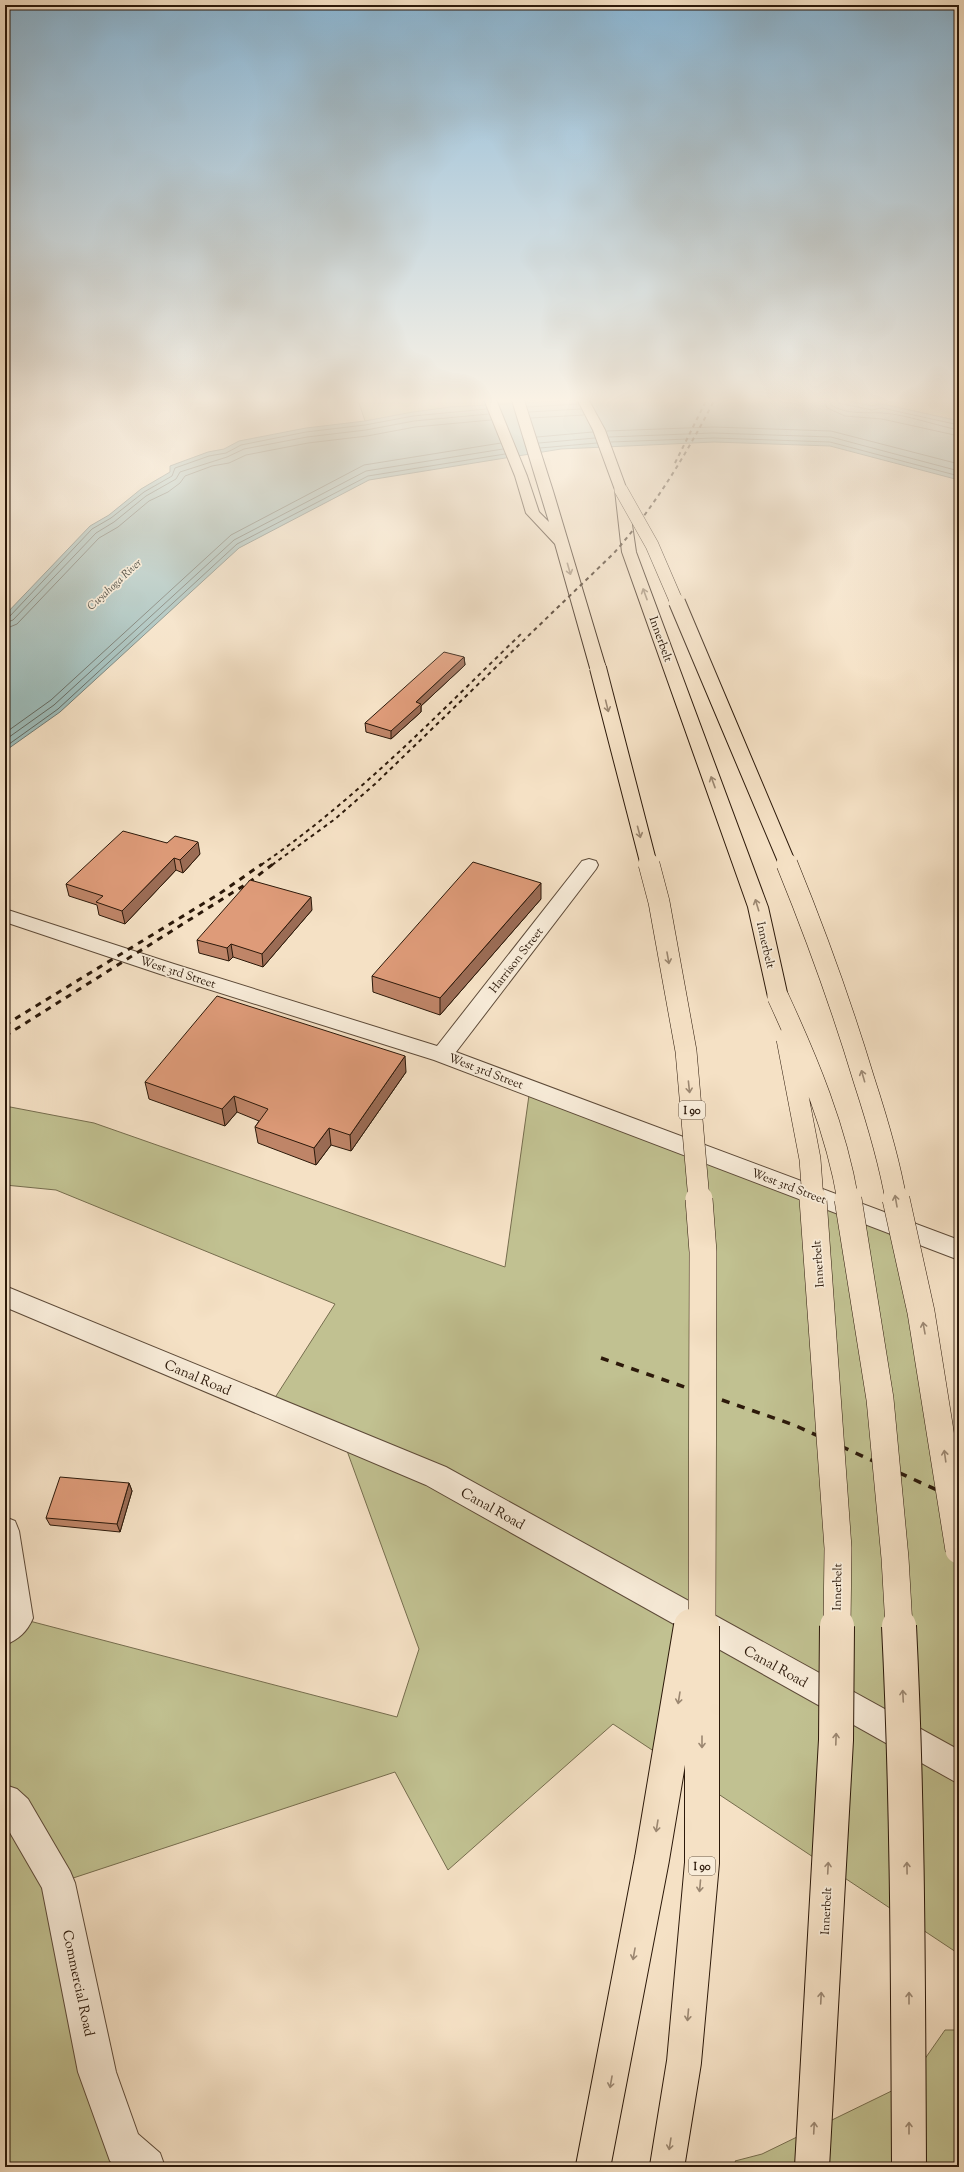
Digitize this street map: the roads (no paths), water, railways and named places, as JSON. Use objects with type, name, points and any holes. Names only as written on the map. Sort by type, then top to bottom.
[{"type":"highway","points":[[528,498],[533,513],[562,543]]},
{"type":"highway","name":"I 90","points":[[550,498],[598,668],[659,902],[686,1051],[703,1252],[701,1563],[702,1862],[684,2062],[667,2167]]},
{"type":"highway","name":"Innerbelt","points":[[622,498],[629,552],[758,908],[778,997],[810,1159],[838,1548],[836,1740],[812,2167]]},
{"type":"highway","points":[[626,498],[652,545],[760,797],[819,944],[855,1049],[889,1159],[898,1214],[921,1312],[940,1422],[959,1550]]},
{"type":"highway","points":[[778,997],[812,1072],[843,1170],[859,1278],[880,1399],[895,1558],[903,1709],[908,1959],[909,2167]]},
{"type":"highway","points":[[593,2167],[652,1859],[701,1563]]},
{"type":"street","name":"Harrison Street","points":[[442,1055],[589,865]]},
{"type":"street","name":"West 3rd Street","points":[[5,915],[167,969],[442,1055],[959,1250]]},
{"type":"street","name":"Canal Road","points":[[8,1301],[436,1476],[959,1768]]},
{"type":"street","points":[[5,1531],[18,1618],[5,1630]]},
{"type":"street","name":"Commercial Road","points":[[5,1801],[16,1810],[58,1883],[97,2072],[124,2147],[146,2167]]},
{"type":"water","name":"Cuyahoga River","points":[[129,498],[334,498],[239,548],[60,712],[5,751],[5,615],[90,526],[109,515]]},
{"type":"railway","points":[[272,865],[335,819],[375,784],[614,553],[656,498]]},
{"type":"railway","points":[[261,865],[364,784],[428,725],[522,633]]},
{"type":"railway","points":[[5,1025],[219,894],[262,864]]},
{"type":"railway","points":[[5,1036],[251,881],[273,864]]},
{"type":"railway","points":[[601,1358],[794,1425],[959,1500]]}]
